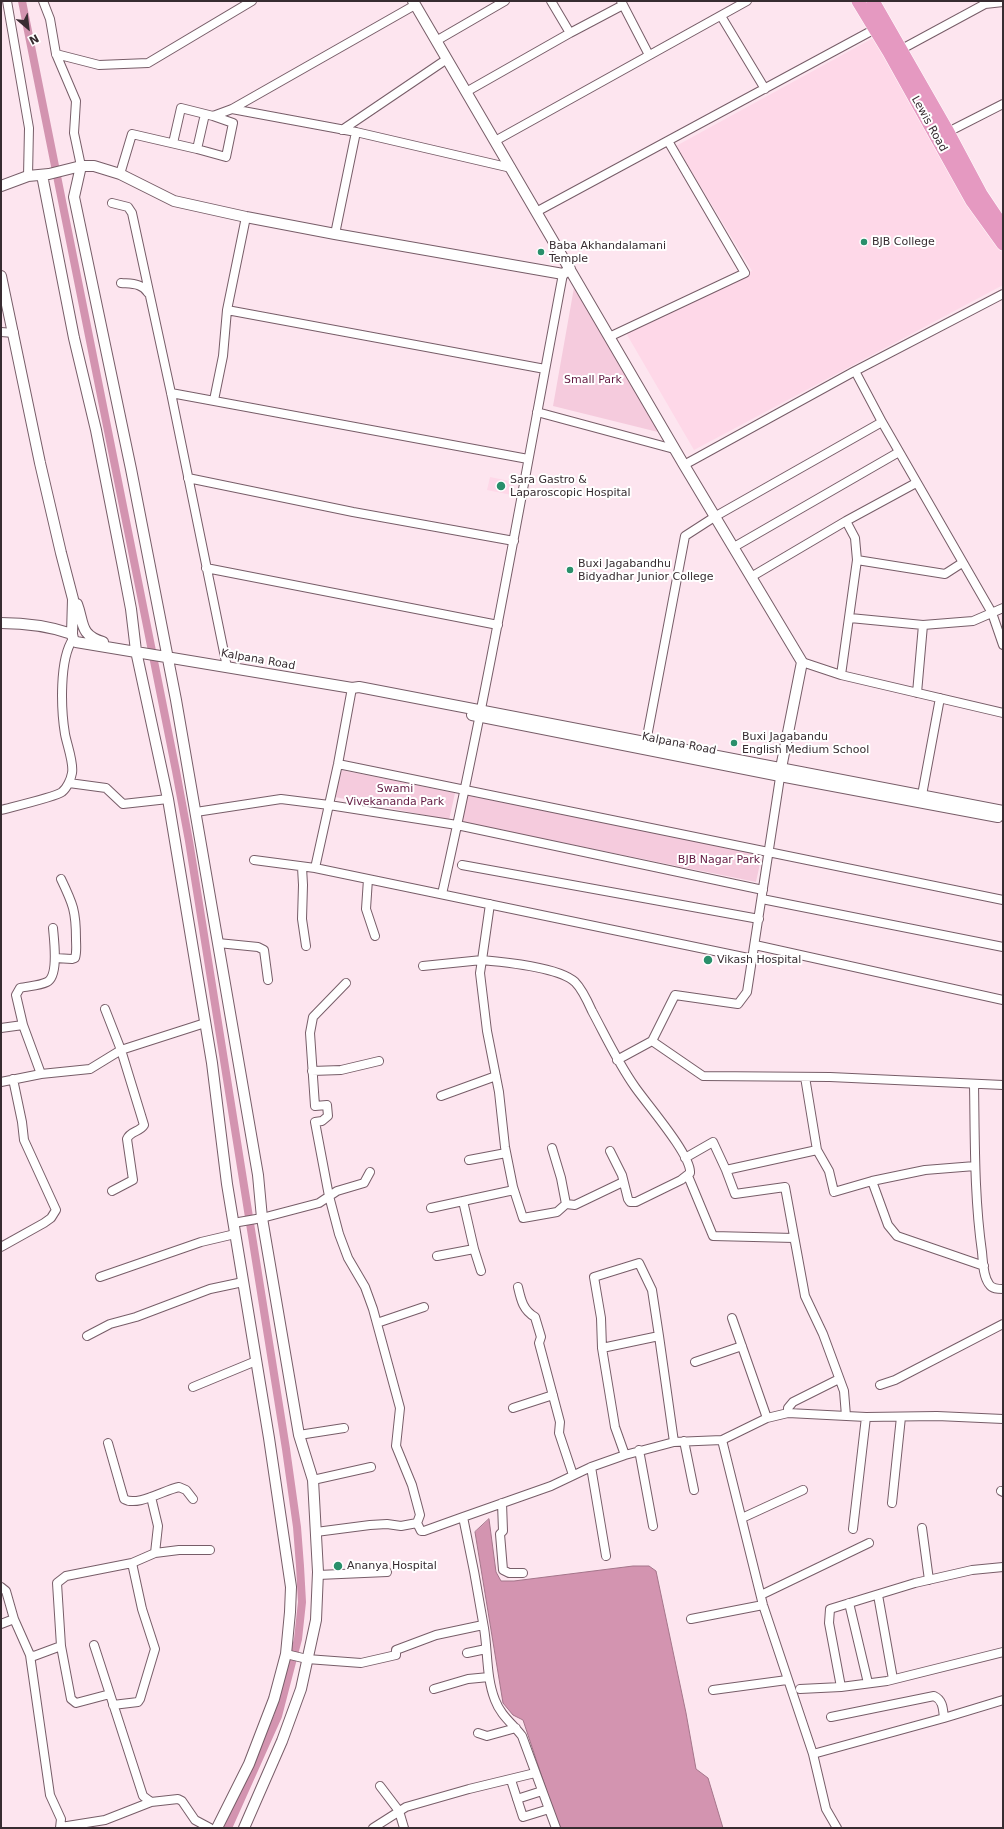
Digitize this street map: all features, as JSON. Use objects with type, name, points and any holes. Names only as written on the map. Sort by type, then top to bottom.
[{"type":"main road","name":"Lewis Road","points":[[858,1],[972,201],[1003,244]]},
{"type":"main road","name":"Lewis Road","points":[[873,1],[948,132],[981,194],[1003,227]]},
{"type":"street","points":[[7,1],[29,128],[28,176]]},
{"type":"street","points":[[43,1],[50,19],[56,54],[76,101],[74,133],[82,166],[74,197],[131,469],[164,656],[196,812],[258,1175],[258,1218],[299,1435],[313,1480],[318,1575],[316,1620],[305,1659],[301,1689],[282,1741],[244,1828]]},
{"type":"street","points":[[56,54],[99,65],[148,63],[252,1]]},
{"type":"street","points":[[436,41],[504,1]]},
{"type":"street","points":[[551,1],[570,33]]},
{"type":"street","points":[[495,141],[747,1]]},
{"type":"street","points":[[900,50],[985,2],[1003,2]]},
{"type":"street","points":[[209,115],[232,109],[414,3],[536,212],[566,272],[610,337],[674,449],[716,516],[802,662],[841,675],[1003,713]]},
{"type":"street","points":[[466,92],[622,3],[649,55]]},
{"type":"street","points":[[721,16],[765,89]]},
{"type":"street","points":[[536,212],[875,29]]},
{"type":"street","points":[[342,130],[447,59]]},
{"type":"street","points":[[948,132],[1003,104]]},
{"type":"street","points":[[120,174],[132,134],[226,157],[233,123],[181,108],[173,143]]},
{"type":"street","points":[[232,109],[356,132],[510,168]]},
{"type":"street","points":[[197,149],[209,115]]},
{"type":"street","points":[[335,234],[356,132]]},
{"type":"street","points":[[610,337],[745,273],[668,141]]},
{"type":"street","points":[[1,186],[28,176],[46,174],[82,166],[108,169],[174,200],[246,217],[335,234],[566,272]]},
{"type":"street","points":[[46,174],[74,338],[96,430],[168,799],[218,1103],[226,1184],[238,1222],[235,1234],[291,1586],[288,1654],[274,1699],[249,1764],[217,1828]]},
{"type":"street","points":[[112,203],[128,207],[132,213],[171,393],[227,667]]},
{"type":"street","points":[[214,400],[223,356],[228,310],[246,217]]},
{"type":"street","points":[[442,894],[465,790],[498,625],[545,369],[566,272]]},
{"type":"street","points":[[1,276],[42,470],[73,599],[72,635]]},
{"type":"street","points":[[121,283],[140,285],[144,287],[150,297]]},
{"type":"street","points":[[684,465],[855,371],[1003,294]]},
{"type":"street","points":[[228,310],[545,369]]},
{"type":"street","points":[[1,332],[14,333]]},
{"type":"street","points":[[855,371],[916,483],[992,613],[1003,645]]},
{"type":"street","points":[[171,393],[528,459]]},
{"type":"street","points":[[537,412],[674,449]]},
{"type":"street","points":[[646,742],[685,536],[716,516],[882,422]]},
{"type":"street","points":[[734,547],[899,452]]},
{"type":"street","points":[[188,478],[353,512],[514,541]]},
{"type":"street","points":[[751,577],[846,521],[916,483]]},
{"type":"street","points":[[841,675],[857,560],[855,538],[846,521]]},
{"type":"street","points":[[857,560],[944,574],[962,563]]},
{"type":"street","points":[[206,568],[498,625]]},
{"type":"street","points":[[73,599],[78,605],[84,629],[88,635],[94,639],[128,647],[139,652]]},
{"type":"street","points":[[850,618],[922,625],[973,621],[1003,608]]},
{"type":"street","points":[[1,623],[37,625],[55,628],[72,635],[78,643],[90,643],[127,652],[139,652]]},
{"type":"street","points":[[917,693],[922,625]]},
{"type":"street","points":[[1,810],[62,792],[69,783],[73,772],[65,734],[63,704],[65,656],[72,635],[77,627],[84,629]]},
{"type":"street","name":"Kalpana Road","points":[[139,652],[352,688],[359,687],[480,713],[780,772],[1003,818]]},
{"type":"street","points":[[617,1060],[652,1041],[675,994],[738,1004],[747,992],[780,772],[802,662]]},
{"type":"street","points":[[316,868],[352,688]]},
{"type":"street","points":[[922,795],[940,698]]},
{"type":"street","name":"Kalpana Road","points":[[480,713],[646,742],[780,772],[922,795],[1003,811]]},
{"type":"street","points":[[338,764],[1003,900]]},
{"type":"street","points":[[69,783],[106,788],[123,804],[168,799]]},
{"type":"street","points":[[196,812],[282,799],[329,804],[457,825],[763,890]]},
{"type":"street","points":[[254,860],[316,868],[752,959]]},
{"type":"street","points":[[462,865],[759,919]]},
{"type":"street","points":[[302,867],[302,919],[306,946]]},
{"type":"street","points":[[368,879],[366,909],[375,936]]},
{"type":"street","points":[[55,958],[72,959],[76,955],[76,915],[73,903],[64,885]]},
{"type":"street","points":[[762,899],[1003,947]]},
{"type":"street","points":[[490,904],[480,973],[487,1031],[496,1076],[506,1153],[514,1190],[523,1218],[557,1212],[566,1204],[575,1205],[623,1182]]},
{"type":"street","points":[[40,1074],[23,1025],[16,995],[20,988],[49,981],[53,973],[55,958],[53,928]]},
{"type":"street","points":[[218,943],[258,947],[264,950],[268,980]]},
{"type":"street","points":[[755,945],[1003,1000]]},
{"type":"street","points":[[424,966],[482,960],[512,962],[554,972],[575,982],[587,1001],[617,1060],[635,1087],[672,1136],[691,1170],[688,1176],[636,1202],[630,1202],[622,1175],[610,1151]]},
{"type":"street","points":[[346,983],[313,1017],[310,1033],[315,1106],[327,1105],[328,1116],[322,1121],[315,1122],[329,1196],[348,1258],[364,1287],[377,1323],[400,1408],[396,1446],[412,1485],[420,1515],[417,1523],[421,1531],[551,1486],[591,1467],[639,1450],[674,1442],[722,1440],[767,1418],[788,1413],[866,1417],[937,1416],[1003,1419]]},
{"type":"street","points":[[105,1009],[121,1050],[144,1125],[140,1130],[130,1134],[127,1139],[133,1180],[112,1191]]},
{"type":"street","points":[[1,1082],[40,1074],[90,1068],[121,1050],[205,1023]]},
{"type":"street","points":[[1,1028],[23,1025]]},
{"type":"street","points":[[652,1041],[703,1076],[805,1077],[1003,1085]]},
{"type":"street","points":[[312,1071],[341,1070],[379,1060]]},
{"type":"street","points":[[441,1096],[496,1076]]},
{"type":"street","points":[[805,1077],[817,1150],[829,1171],[834,1192],[872,1181],[925,1170],[975,1166]]},
{"type":"street","points":[[1,1247],[44,1223],[56,1210],[24,1140],[22,1122],[13,1079]]},
{"type":"street","points":[[974,1084],[975,1166],[979,1228],[984,1266],[989,1284],[993,1288],[1003,1289]]},
{"type":"street","points":[[685,1158],[713,1142],[735,1194],[785,1187],[805,1296],[823,1334],[844,1391],[846,1416]]},
{"type":"street","points":[[552,1148],[561,1178],[566,1204]]},
{"type":"street","points":[[726,1170],[817,1150]]},
{"type":"street","points":[[469,1160],[506,1153]]},
{"type":"street","points":[[238,1222],[318,1203],[337,1191],[364,1183],[370,1172]]},
{"type":"street","points":[[688,1176],[712,1236],[794,1238]]},
{"type":"street","points":[[872,1181],[888,1225],[897,1236],[984,1266]]},
{"type":"street","points":[[431,1208],[514,1190]]},
{"type":"street","points":[[463,1201],[474,1249],[481,1271]]},
{"type":"street","points":[[100,1277],[201,1242],[235,1234]]},
{"type":"street","points":[[438,1256],[474,1249]]},
{"type":"street","points":[[625,1455],[615,1427],[602,1348],[601,1318],[594,1277],[639,1263],[652,1290],[674,1442]]},
{"type":"street","points":[[87,1336],[110,1324],[136,1317],[210,1289],[243,1282]]},
{"type":"street","points":[[518,1287],[522,1304],[528,1313],[535,1317],[541,1337],[538,1343],[560,1422],[559,1433],[573,1475]]},
{"type":"street","points":[[377,1323],[424,1307]]},
{"type":"street","points":[[732,1318],[767,1418]]},
{"type":"street","points":[[880,1385],[901,1376],[1003,1324]]},
{"type":"street","points":[[602,1348],[659,1336]]},
{"type":"street","points":[[695,1362],[742,1346]]},
{"type":"street","points":[[193,1387],[256,1362]]},
{"type":"street","points":[[788,1413],[788,1408],[793,1402],[839,1379]]},
{"type":"street","points":[[513,1408],[553,1395]]},
{"type":"street","points":[[853,1529],[866,1417]]},
{"type":"street","points":[[892,1503],[900,1417]]},
{"type":"street","points":[[299,1435],[344,1428]]},
{"type":"street","points":[[722,1440],[763,1606],[812,1754],[826,1809],[837,1828]]},
{"type":"street","points":[[684,1441],[694,1490]]},
{"type":"street","points":[[108,1443],[124,1499],[131,1502],[179,1487],[186,1490],[193,1499]]},
{"type":"street","points":[[639,1450],[654,1526]]},
{"type":"street","points":[[313,1480],[371,1467]]},
{"type":"street","points":[[591,1467],[606,1556]]},
{"type":"street","points":[[742,1518],[803,1490]]},
{"type":"street","points":[[151,1497],[158,1520],[155,1553]]},
{"type":"street","points":[[502,1503],[503,1531],[500,1534],[503,1570],[509,1573],[523,1572]]},
{"type":"street","points":[[463,1517],[483,1625],[489,1677],[495,1701],[505,1718],[516,1728],[524,1741],[556,1828]]},
{"type":"street","points":[[316,1532],[387,1524],[401,1526],[417,1523]]},
{"type":"street","points":[[922,1528],[929,1580]]},
{"type":"street","points":[[761,1595],[869,1543]]},
{"type":"street","points":[[110,1694],[76,1703],[73,1702],[70,1696],[61,1646],[56,1590],[59,1580],[66,1576],[132,1563],[155,1553],[179,1550],[210,1550]]},
{"type":"street","points":[[114,1705],[138,1702],[155,1649],[142,1609],[132,1563]]},
{"type":"street","points":[[841,1687],[828,1616],[830,1610],[929,1580],[972,1570],[1003,1567]]},
{"type":"street","points":[[318,1575],[386,1572]]},
{"type":"street","points":[[1,1587],[6,1591],[14,1618],[30,1655],[50,1795],[61,1819],[61,1827],[105,1820],[151,1802],[178,1799],[182,1801],[195,1820],[210,1828]]},
{"type":"street","points":[[878,1595],[893,1679]]},
{"type":"street","points":[[849,1603],[868,1683]]},
{"type":"street","points":[[691,1619],[763,1606]]},
{"type":"street","points":[[1,1624],[14,1618]]},
{"type":"street","points":[[288,1654],[305,1659],[361,1663],[396,1655],[396,1650],[436,1635],[483,1625]]},
{"type":"street","points":[[94,1645],[139,1786],[144,1796],[151,1802]]},
{"type":"street","points":[[30,1655],[34,1656],[61,1646]]},
{"type":"street","points":[[467,1653],[486,1650]]},
{"type":"street","points":[[800,1688],[841,1687],[893,1679],[1003,1652]]},
{"type":"street","points":[[434,1689],[468,1679],[489,1677]]},
{"type":"street","points":[[712,1690],[787,1680]]},
{"type":"street","points":[[831,1717],[934,1696],[939,1698],[942,1704],[944,1718]]},
{"type":"street","points":[[812,1754],[944,1718],[1003,1700]]},
{"type":"street","points":[[478,1733],[488,1736],[516,1728]]},
{"type":"street","points":[[373,1828],[406,1806],[535,1773]]},
{"type":"street","points":[[511,1780],[523,1817],[549,1809]]},
{"type":"street","points":[[380,1786],[399,1810],[404,1828]]},
{"type":"street","points":[[517,1799],[542,1791]]},
{"type":"shaded area","name":"BJB College","points":[[875,37],[985,231],[1003,253],[1003,285],[694,450],[626,333],[752,271],[676,146]]},
{"type":"shaded area","name":"Sara Gastro & Laparoscopic Hospital","points":[[490,477],[514,482],[512,495],[487,490]]},
{"type":"shaded area","points":[[489,1519],[496,1572],[501,1581],[514,1581],[633,1566],[649,1566],[656,1571],[686,1713],[696,1769],[708,1778],[723,1828],[559,1828],[523,1720],[513,1715],[503,1703],[475,1532]]},
{"type":"green space","name":"Small Park","points":[[575,282],[662,433],[553,406]]},
{"type":"green space","name":"Swami Vivekananda Park","points":[[341,770],[455,793],[449,820],[335,797]]},
{"type":"green space","name":"BJB Nagar Park","points":[[466,795],[762,854],[756,882],[461,822]]},
{"type":"waterway","points":[[22,1],[189,841],[286,1449],[297,1527],[302,1602],[298,1639],[278,1716],[228,1828]]},
{"type":"place","name":"BJB College","points":[[864,242]]},
{"type":"place","name":"Baba Akhandalamani Temple","points":[[541,252]]},
{"type":"place","name":"Sara Gastro & Laparoscopic Hospital","points":[[501,486]]},
{"type":"place","name":"Buxi Jagabandhu Bidyadhar Junior College","points":[[570,570]]},
{"type":"place","name":"Buxi Jagabandu English Medium School","points":[[734,743]]},
{"type":"place","name":"Vikash Hospital","points":[[708,960]]},
{"type":"place","name":"Ananya Hospital","points":[[338,1566]]}]
